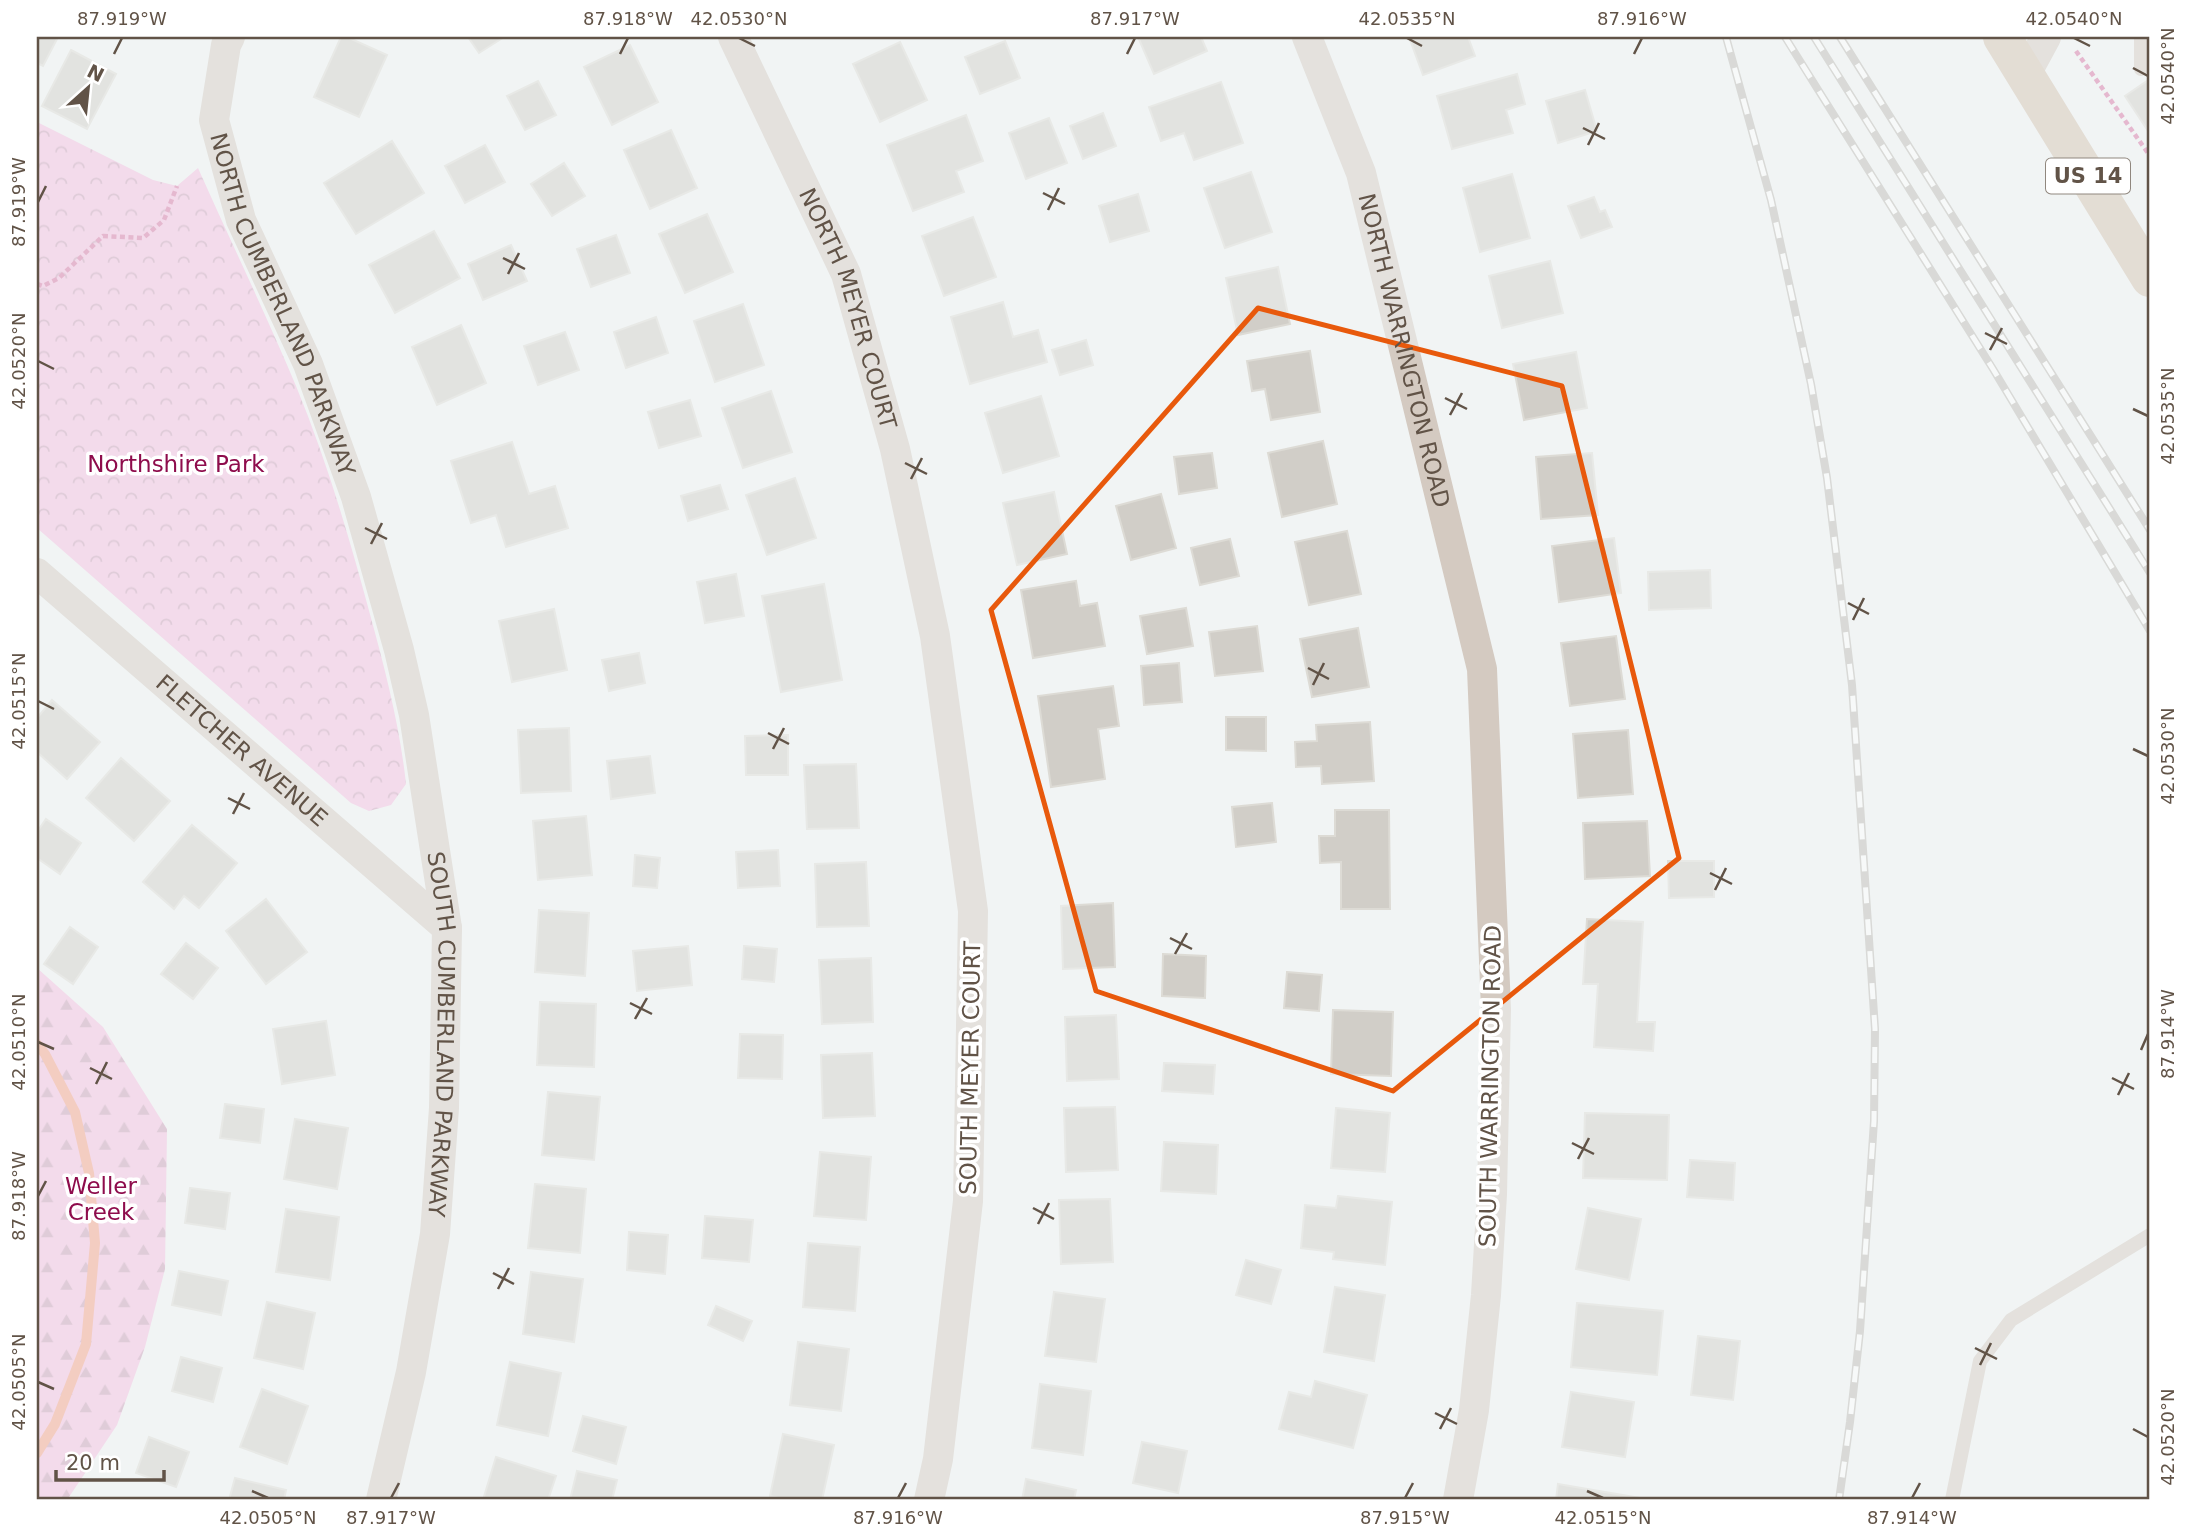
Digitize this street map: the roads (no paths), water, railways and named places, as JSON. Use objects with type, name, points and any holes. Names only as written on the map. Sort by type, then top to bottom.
[{"type":"main road","name":"US 14","points":[[2002,37],[2150,278]]},
{"type":"street","name":"NORTH CUMBERLAND PARKWAY","points":[[230,37],[226,45],[214,120],[241,220],[307,364],[356,497],[377,571]]},
{"type":"street","name":"NORTH MEYER COURT","points":[[733,37],[846,274],[895,449],[936,636]]},
{"type":"street","name":"NORTH WARRINGTON ROAD","points":[[1307,37],[1361,173],[1482,669]]},
{"type":"street","points":[[2026,74],[2058,40]]},
{"type":"street","name":"SOUTH CUMBERLAND PARKWAY","points":[[377,571],[414,715],[447,928],[444,1108],[435,1234],[411,1372],[381,1500]]},
{"type":"street","name":"FLETCHER AVENUE","points":[[37,573],[447,928]]},
{"type":"street","name":"SOUTH MEYER COURT","points":[[929,1500],[939,1459],[968,1201],[973,911],[936,636]]},
{"type":"street","name":"SOUTH WARRINGTON ROAD","points":[[1458,1500],[1474,1410],[1486,1295],[1492,1194],[1496,1009],[1482,669]]},
{"type":"lane","points":[[2141,37],[2141,69]]},
{"type":"lane","points":[[1952,1500],[1980,1361],[2011,1320],[2150,1234]]},
{"type":"waterway","name":"Weller Creek","points":[[37,1044],[45,1054],[75,1112],[89,1173],[95,1243],[86,1344],[55,1424],[37,1453]]},
{"type":"railway","points":[[1726,37],[1771,200],[1811,384],[1827,478],[1852,685],[1875,1029],[1874,1121],[1860,1331],[1839,1500]]},
{"type":"railway","points":[[1785,37],[1993,369],[2150,631]]},
{"type":"railway","points":[[1814,37],[2150,573]]},
{"type":"railway","points":[[1840,37],[2150,530]]},
{"type":"park label","name":"Northshire Park","points":[[176,464]]}]
